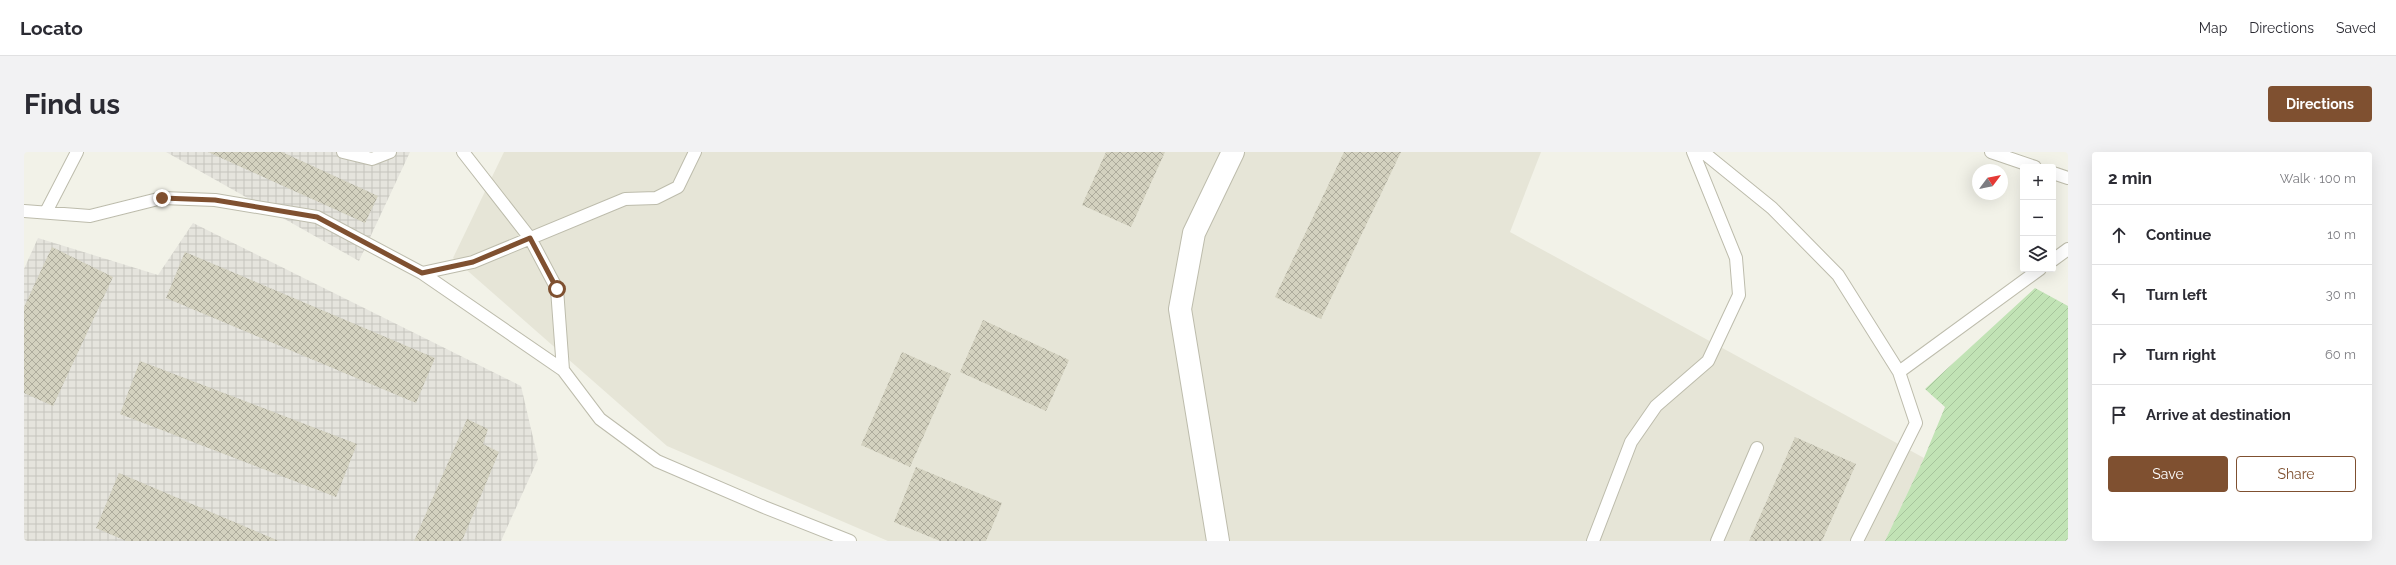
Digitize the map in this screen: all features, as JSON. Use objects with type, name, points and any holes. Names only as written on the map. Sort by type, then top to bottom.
[{"type":"street","points":[[1218,541],[1180,308],[1194,233],[1233,152]]},
{"type":"lane","points":[[46,212],[77,152]]},
{"type":"lane","points":[[343,152],[372,159],[390,152]]},
{"type":"lane","points":[[463,152],[530,238],[557,289],[563,370]]},
{"type":"lane","points":[[422,273],[473,262],[625,199],[656,198],[678,187],[695,152]]},
{"type":"lane","points":[[1593,541],[1631,442],[1656,406],[1708,362],[1739,295],[1736,258],[1693,152]]},
{"type":"lane","points":[[1703,152],[1772,208],[1838,275],[1899,372],[1916,424],[1857,541]]},
{"type":"lane","points":[[1991,152],[2026,164]]},
{"type":"lane","points":[[2056,174],[2068,178]]},
{"type":"lane","points":[[24,211],[90,216],[162,198],[215,200],[317,217],[422,273],[563,370],[600,419],[657,461],[764,507],[850,541]]},
{"type":"lane","points":[[2056,258],[2068,249]]},
{"type":"lane","points":[[1899,372],[2036,272]]},
{"type":"lane","points":[[1717,541],[1757,448]]},
{"type":"shaded area","points":[[166,152],[410,152],[359,261]]},
{"type":"shaded area","points":[[504,152],[1541,152],[1510,232],[1924,458],[1885,541],[888,541],[667,446],[453,258]]},
{"type":"shaded area","points":[[193,223],[521,386],[538,459],[501,541],[24,541],[24,269],[38,238],[158,275]]},
{"type":"green space","points":[[2035,288],[2068,306],[2068,541],[1885,541],[1924,458],[1945,407],[1925,389]]},
{"type":"building","points":[[208,152],[282,152],[378,196],[365,223]]},
{"type":"building","points":[[1106,152],[1165,152],[1131,227],[1082,205]]},
{"type":"building","points":[[1344,152],[1401,152],[1321,319],[1275,297]]},
{"type":"building","points":[[52,247],[113,277],[53,406],[24,393],[24,307]]},
{"type":"building","points":[[185,252],[435,358],[416,403],[166,298]]},
{"type":"building","points":[[983,320],[1069,360],[1046,411],[960,372]]},
{"type":"building","points":[[902,352],[951,374],[910,467],[861,445]]},
{"type":"building","points":[[140,361],[357,444],[336,497],[120,414]]},
{"type":"building","points":[[467,419],[488,429],[483,444],[499,452],[462,541],[414,541]]},
{"type":"building","points":[[1795,437],[1856,464],[1822,541],[1749,541]]},
{"type":"building","points":[[916,467],[1002,503],[986,541],[940,541],[894,522]]},
{"type":"building","points":[[119,473],[279,541],[126,541],[96,528]]},
{"type":"route","points":[[162,198],[215,200],[317,217],[422,273],[473,262],[530,238],[557,289]]}]
